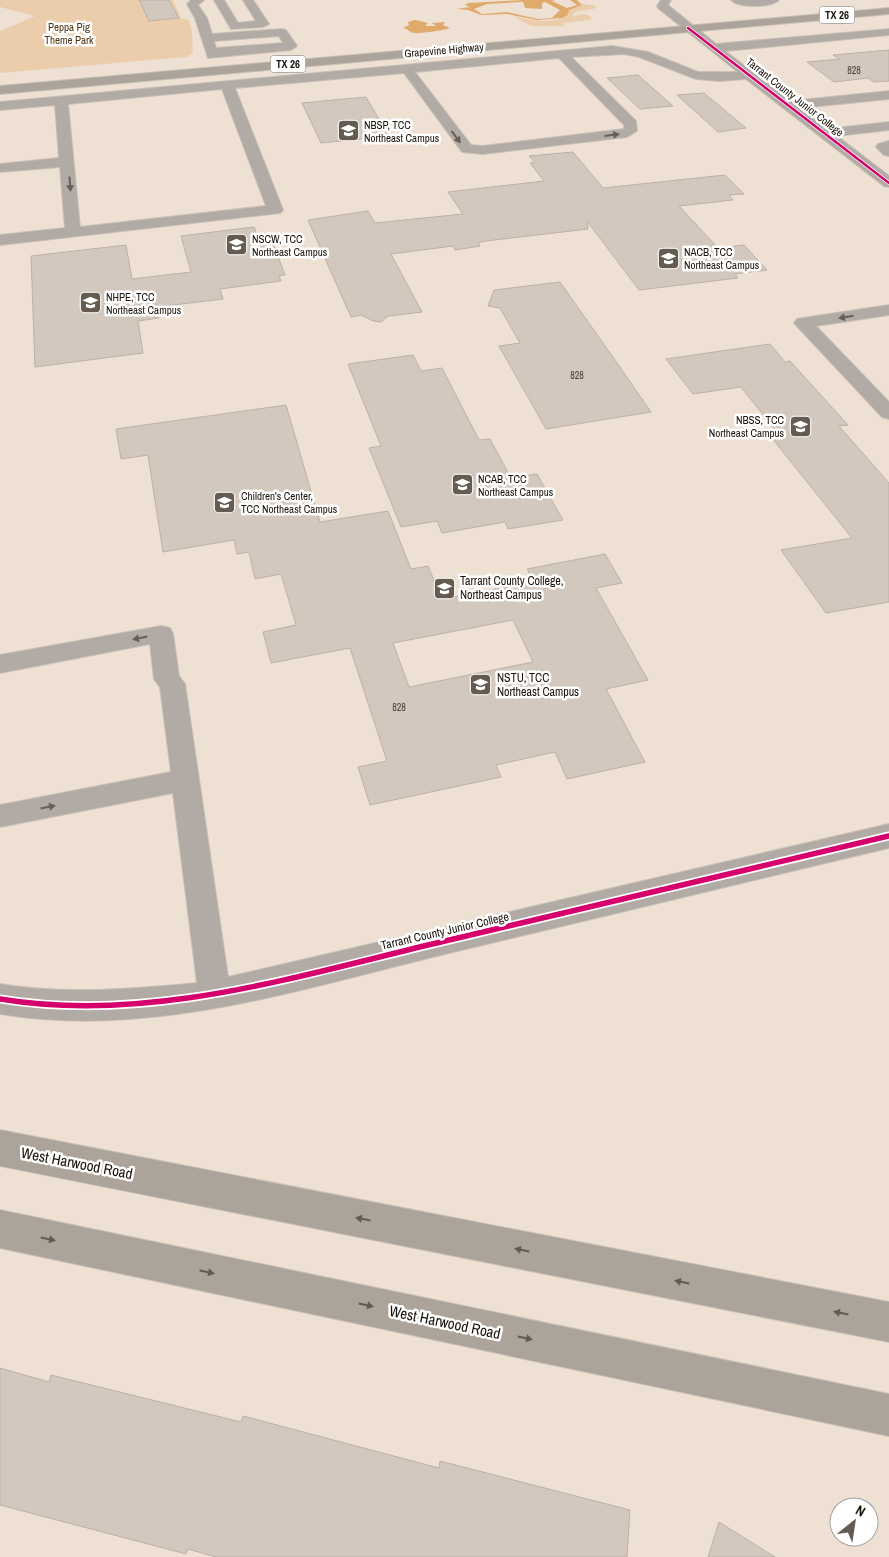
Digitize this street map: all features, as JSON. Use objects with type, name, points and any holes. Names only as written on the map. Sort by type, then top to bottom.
[{"type":"main road","name":"Grapevine Highway","points":[[0,90],[889,11]]},
{"type":"main road","name":"West Harwood Road","points":[[0,1148],[889,1322]]},
{"type":"main road","name":"West Harwood Road","points":[[0,1229],[889,1415]]},
{"type":"street","points":[[199,0],[192,4],[200,18],[216,71]]},
{"type":"street","points":[[219,0],[234,27],[263,24],[248,0]]},
{"type":"street","name":"Tarrant County Junior College","points":[[666,0],[662,6],[688,28],[889,183]]},
{"type":"street","points":[[736,0],[748,2],[774,0]]},
{"type":"street","points":[[865,13],[889,31]]},
{"type":"street","points":[[714,48],[889,31]]},
{"type":"street","points":[[207,38],[282,32],[291,46],[211,52]]},
{"type":"street","points":[[825,37],[842,48]]},
{"type":"street","points":[[794,53],[889,44]]},
{"type":"street","points":[[0,106],[562,55],[631,51],[649,55],[682,71],[700,76],[750,75]]},
{"type":"street","points":[[407,69],[467,149],[491,150],[622,134],[630,131],[631,124],[562,55]]},
{"type":"street","points":[[0,240],[275,210],[227,85]]},
{"type":"street","points":[[789,105],[889,95]]},
{"type":"street","points":[[61,101],[73,232]]},
{"type":"street","points":[[826,133],[889,126]]},
{"type":"street","points":[[889,145],[884,148],[889,152]]},
{"type":"street","points":[[0,168],[68,162]]},
{"type":"street","points":[[889,310],[803,323],[889,413]]},
{"type":"street","points":[[0,664],[161,634],[167,679],[172,684],[215,996]]},
{"type":"street","points":[[0,816],[186,780]]},
{"type":"street","name":"Tarrant County Junior College","points":[[0,999],[24,1004],[104,1004],[162,1002],[215,996],[889,836]]},
{"type":"green space","name":"Peppa Pig Theme Park","points":[[0,0],[173,0],[181,18],[189,20],[193,53],[186,57],[0,73],[0,31],[35,16],[0,7]]},
{"type":"green space","points":[[582,4],[596,6],[594,9],[578,11],[572,14],[574,17],[583,14],[592,18],[590,20],[562,23],[565,26],[531,26],[513,16],[533,20],[556,20],[568,15],[569,10]]},
{"type":"shaded area","points":[[555,0],[552,1],[567,8],[577,5],[570,0],[577,0],[582,5],[569,10],[568,15],[562,18],[537,20],[507,14],[481,15],[468,10],[457,9],[470,7],[465,5],[468,3]],"holes":[[[523,2],[525,8],[542,9],[542,3],[545,2],[560,10],[552,18],[538,19],[507,12],[482,14],[474,9],[487,4]]]},
{"type":"shaded area","points":[[415,20],[428,23],[425,26],[436,26],[432,23],[445,22],[443,25],[450,28],[432,32],[412,33],[403,28],[409,25],[408,22]]},
{"type":"building","points":[[139,0],[169,0],[179,18],[149,21]]},
{"type":"building","points":[[889,50],[889,81],[874,82],[868,78],[834,82],[807,62],[840,59],[833,55]]},
{"type":"building","points":[[638,75],[673,106],[640,109],[607,78]]},
{"type":"building","points":[[704,93],[746,128],[718,132],[677,95]]},
{"type":"building","points":[[366,97],[389,136],[321,143],[302,103]]},
{"type":"building","points":[[573,152],[603,188],[725,175],[744,194],[729,195],[733,200],[679,206],[718,248],[744,245],[767,270],[735,274],[738,278],[639,290],[587,221],[588,229],[486,241],[478,243],[480,246],[455,250],[453,246],[391,254],[422,312],[388,316],[381,322],[373,321],[361,315],[351,317],[308,220],[368,211],[375,223],[463,214],[448,192],[544,181],[530,163],[535,162],[529,156]]},
{"type":"building","points":[[254,227],[258,237],[270,235],[285,275],[279,276],[281,281],[220,289],[223,299],[157,307],[159,318],[138,321],[143,353],[35,367],[31,256],[126,245],[132,279],[191,272],[181,236]]},
{"type":"building","points":[[560,282],[651,412],[546,429],[499,346],[520,343],[500,308],[488,306],[494,290]]},
{"type":"building","points":[[770,344],[785,362],[790,361],[848,425],[839,426],[889,483],[889,602],[826,613],[781,550],[852,538],[767,432],[776,431],[741,387],[693,394],[666,359]]},
{"type":"building","points":[[413,355],[421,371],[442,368],[479,440],[490,439],[511,478],[537,474],[563,520],[508,529],[505,522],[442,533],[437,521],[401,527],[369,448],[381,446],[348,364]]},
{"type":"building","points":[[286,405],[320,522],[388,511],[411,569],[428,566],[442,599],[534,582],[527,569],[605,554],[622,583],[596,588],[648,680],[606,689],[645,762],[567,779],[555,752],[496,765],[501,777],[370,805],[358,767],[387,761],[350,648],[271,663],[263,632],[296,625],[281,574],[255,579],[249,552],[237,554],[234,540],[163,552],[148,455],[121,459],[116,429]],"holes":[[[513,620],[533,662],[409,687],[393,643]]]},
{"type":"building","points":[[0,1368],[49,1382],[51,1375],[241,1422],[243,1416],[439,1468],[440,1461],[630,1510],[627,1557],[216,1557],[188,1549],[186,1554],[0,1505]]},
{"type":"building","points":[[719,1522],[775,1557],[708,1557]]},
{"type":"cycle path","points":[[688,28],[889,183]]},
{"type":"cycle path","points":[[0,999],[20,1002],[98,1004],[148,1002],[215,995],[889,836]]},
{"type":"place","name":"NBSP, TCC Northeast Campus","points":[[348,131]]},
{"type":"place","name":"NSCW, TCC Northeast Campus","points":[[236,245]]},
{"type":"place","name":"NACB, TCC Northeast Campus","points":[[668,258]]},
{"type":"place","name":"NHPE, TCC Northeast Campus","points":[[90,303]]},
{"type":"place","name":"NBSS, TCC Northeast Campus","points":[[800,426]]},
{"type":"place","name":"NCAB, TCC Northeast Campus","points":[[462,485]]},
{"type":"place","name":"Children's Center, TCC Northeast Campus","points":[[225,502]]},
{"type":"place","name":"Tarrant County College, Northeast Campus","points":[[444,588]]},
{"type":"place","name":"NSTU, TCC Northeast Campus","points":[[481,685]]}]
